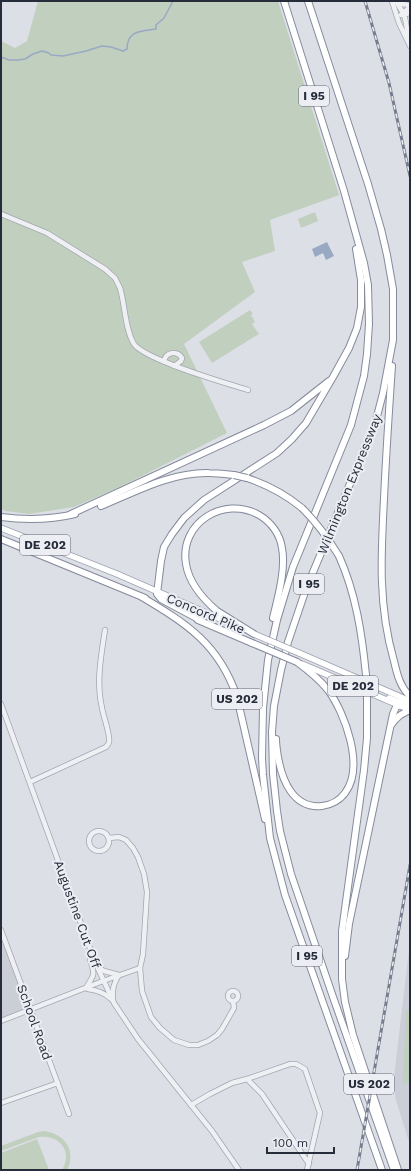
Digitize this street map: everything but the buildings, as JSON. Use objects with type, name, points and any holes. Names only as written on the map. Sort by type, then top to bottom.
[{"type":"highway","name":"Wilmington Expressway","points":[[284,1],[344,191],[364,263],[368,285],[369,324],[365,369],[351,425],[287,582],[273,635],[268,660],[263,708],[262,758],[270,838],[285,894],[382,1170]]},
{"type":"highway","name":"Wilmington Expressway","points":[[308,1],[381,228],[393,289],[393,340],[383,393],[375,424],[299,608],[288,642],[274,706],[272,741],[273,774],[280,830],[287,860],[394,1170]]},
{"type":"highway","points":[[202,621],[161,599],[157,594],[156,592],[164,547],[184,518],[204,500],[277,453],[292,439],[306,423],[349,348],[357,328],[361,307],[361,280],[358,256],[346,209],[344,191]]},
{"type":"highway","points":[[393,340],[381,554],[382,590],[389,644],[398,678],[410,696]]},
{"type":"highway","points":[[71,514],[249,432],[284,414],[297,406],[333,377]]},
{"type":"highway","name":"US 202","points":[[1,517],[31,520],[71,514],[98,507],[158,482],[186,475],[209,472],[247,478],[273,488],[285,495],[311,517],[325,535],[338,556],[348,578],[357,609],[366,675],[367,698],[367,738],[364,770],[342,931],[341,963],[344,996],[353,1035],[398,1170]]},
{"type":"highway","points":[[254,634],[217,611],[194,584],[187,569],[185,552],[192,532],[205,517],[222,509],[242,508],[265,519],[274,528],[279,537],[282,548],[283,564],[269,635],[265,692]]},
{"type":"highway","name":"Concord Pike","points":[[1,539],[202,621],[297,662]]},
{"type":"highway","name":"US 202","points":[[142,597],[194,631],[215,655],[230,679],[239,706],[270,838]]},
{"type":"highway","points":[[281,670],[276,742],[283,778],[287,786],[302,802],[318,806],[331,803],[336,801],[346,792],[350,782],[353,766],[353,754],[349,735],[343,716],[328,691],[317,679],[297,662]]},
{"type":"highway","points":[[344,996],[345,952],[348,932],[388,737],[396,707],[406,704]]},
{"type":"highway","points":[[388,737],[394,721],[400,714],[410,710]]},
{"type":"main road","name":"Concord Pike","points":[[1,528],[110,572],[298,653],[406,704],[410,710]]},
{"type":"main road","name":"Concord Pike","points":[[297,662],[351,685],[406,704]]},
{"type":"street","points":[[392,1],[399,23],[410,46]]},
{"type":"street","points":[[396,1],[410,6],[403,14],[399,23]]},
{"type":"street","points":[[396,1],[403,14],[408,29],[410,46]]},
{"type":"street","points":[[396,13],[410,14]]},
{"type":"street","points":[[408,29],[410,21]]},
{"type":"street","points":[[1,214],[47,233],[111,274],[120,288],[130,333],[134,344],[141,351],[174,366],[248,390]]},
{"type":"street","points":[[164,361],[168,354],[179,354],[182,358],[181,361],[174,366]]},
{"type":"street","points":[[30,782],[106,747],[109,744],[109,737],[101,708],[99,678],[105,630]]},
{"type":"street","name":"Augustine Cut Off","points":[[1,704],[97,967],[113,1001],[138,1038],[212,1132],[238,1170]]},
{"type":"street","points":[[96,832],[104,832],[108,838],[108,846],[103,850],[96,851],[90,846],[90,837],[96,832]]},
{"type":"street","points":[[108,838],[119,837],[126,840],[138,857],[144,874],[147,892],[143,954],[140,968],[142,991],[151,1017],[160,1028],[174,1040],[189,1045],[198,1044],[208,1041],[217,1035],[222,1029],[234,1008],[234,1000]]},
{"type":"street","name":"School Road","points":[[1,930],[69,1114]]},
{"type":"street","points":[[86,988],[93,978],[93,967],[90,959],[92,953]]},
{"type":"street","points":[[97,967],[104,971],[119,975]]},
{"type":"street","points":[[1,1021],[140,968]]},
{"type":"street","points":[[113,1001],[113,987],[115,980],[119,975]]},
{"type":"street","points":[[86,988],[101,992],[113,1001]]},
{"type":"street","points":[[191,1105],[232,1084],[290,1064],[296,1064],[305,1070],[320,1112],[307,1170]]},
{"type":"street","points":[[247,1079],[262,1094],[309,1164]]},
{"type":"street","points":[[1,1103],[58,1083]]},
{"type":"shaded area","points":[[1,930],[30,1010],[1,1021]]},
{"type":"shaded area","points":[[410,942],[410,1145],[395,1097],[394,1077]]},
{"type":"green space","points":[[38,1],[278,1],[339,195],[270,220],[275,251],[242,262],[255,292],[184,344],[227,433],[122,486],[74,507],[29,514],[1,509],[1,41],[15,48],[27,41]]},
{"type":"green space","points":[[315,212],[318,221],[301,228],[298,219]]},
{"type":"green space","points":[[250,310],[253,314],[251,315],[255,322],[252,324],[259,334],[212,363],[199,342]]},
{"type":"green space","points":[[406,1010],[410,1010],[410,1084],[403,1083]]},
{"type":"green space","points":[[44,1131],[55,1134],[64,1140],[69,1149],[70,1155],[68,1170],[62,1170],[66,1157],[65,1151],[58,1141],[53,1138],[39,1137],[1,1151],[1,1146]]},
{"type":"green space","points":[[37,1139],[49,1170],[1,1170],[1,1153]]},
{"type":"water","points":[[327,242],[334,256],[326,260],[323,253],[315,257],[312,249]]},
{"type":"waterway","points":[[1,57],[9,60],[25,59],[42,51],[51,55],[63,56],[102,46],[123,51],[127,49],[132,35],[141,31],[156,29],[156,25],[164,18],[173,1]]},
{"type":"railway","points":[[365,1],[389,83],[410,176]]},
{"type":"railway","points":[[357,1170],[410,865]]}]
